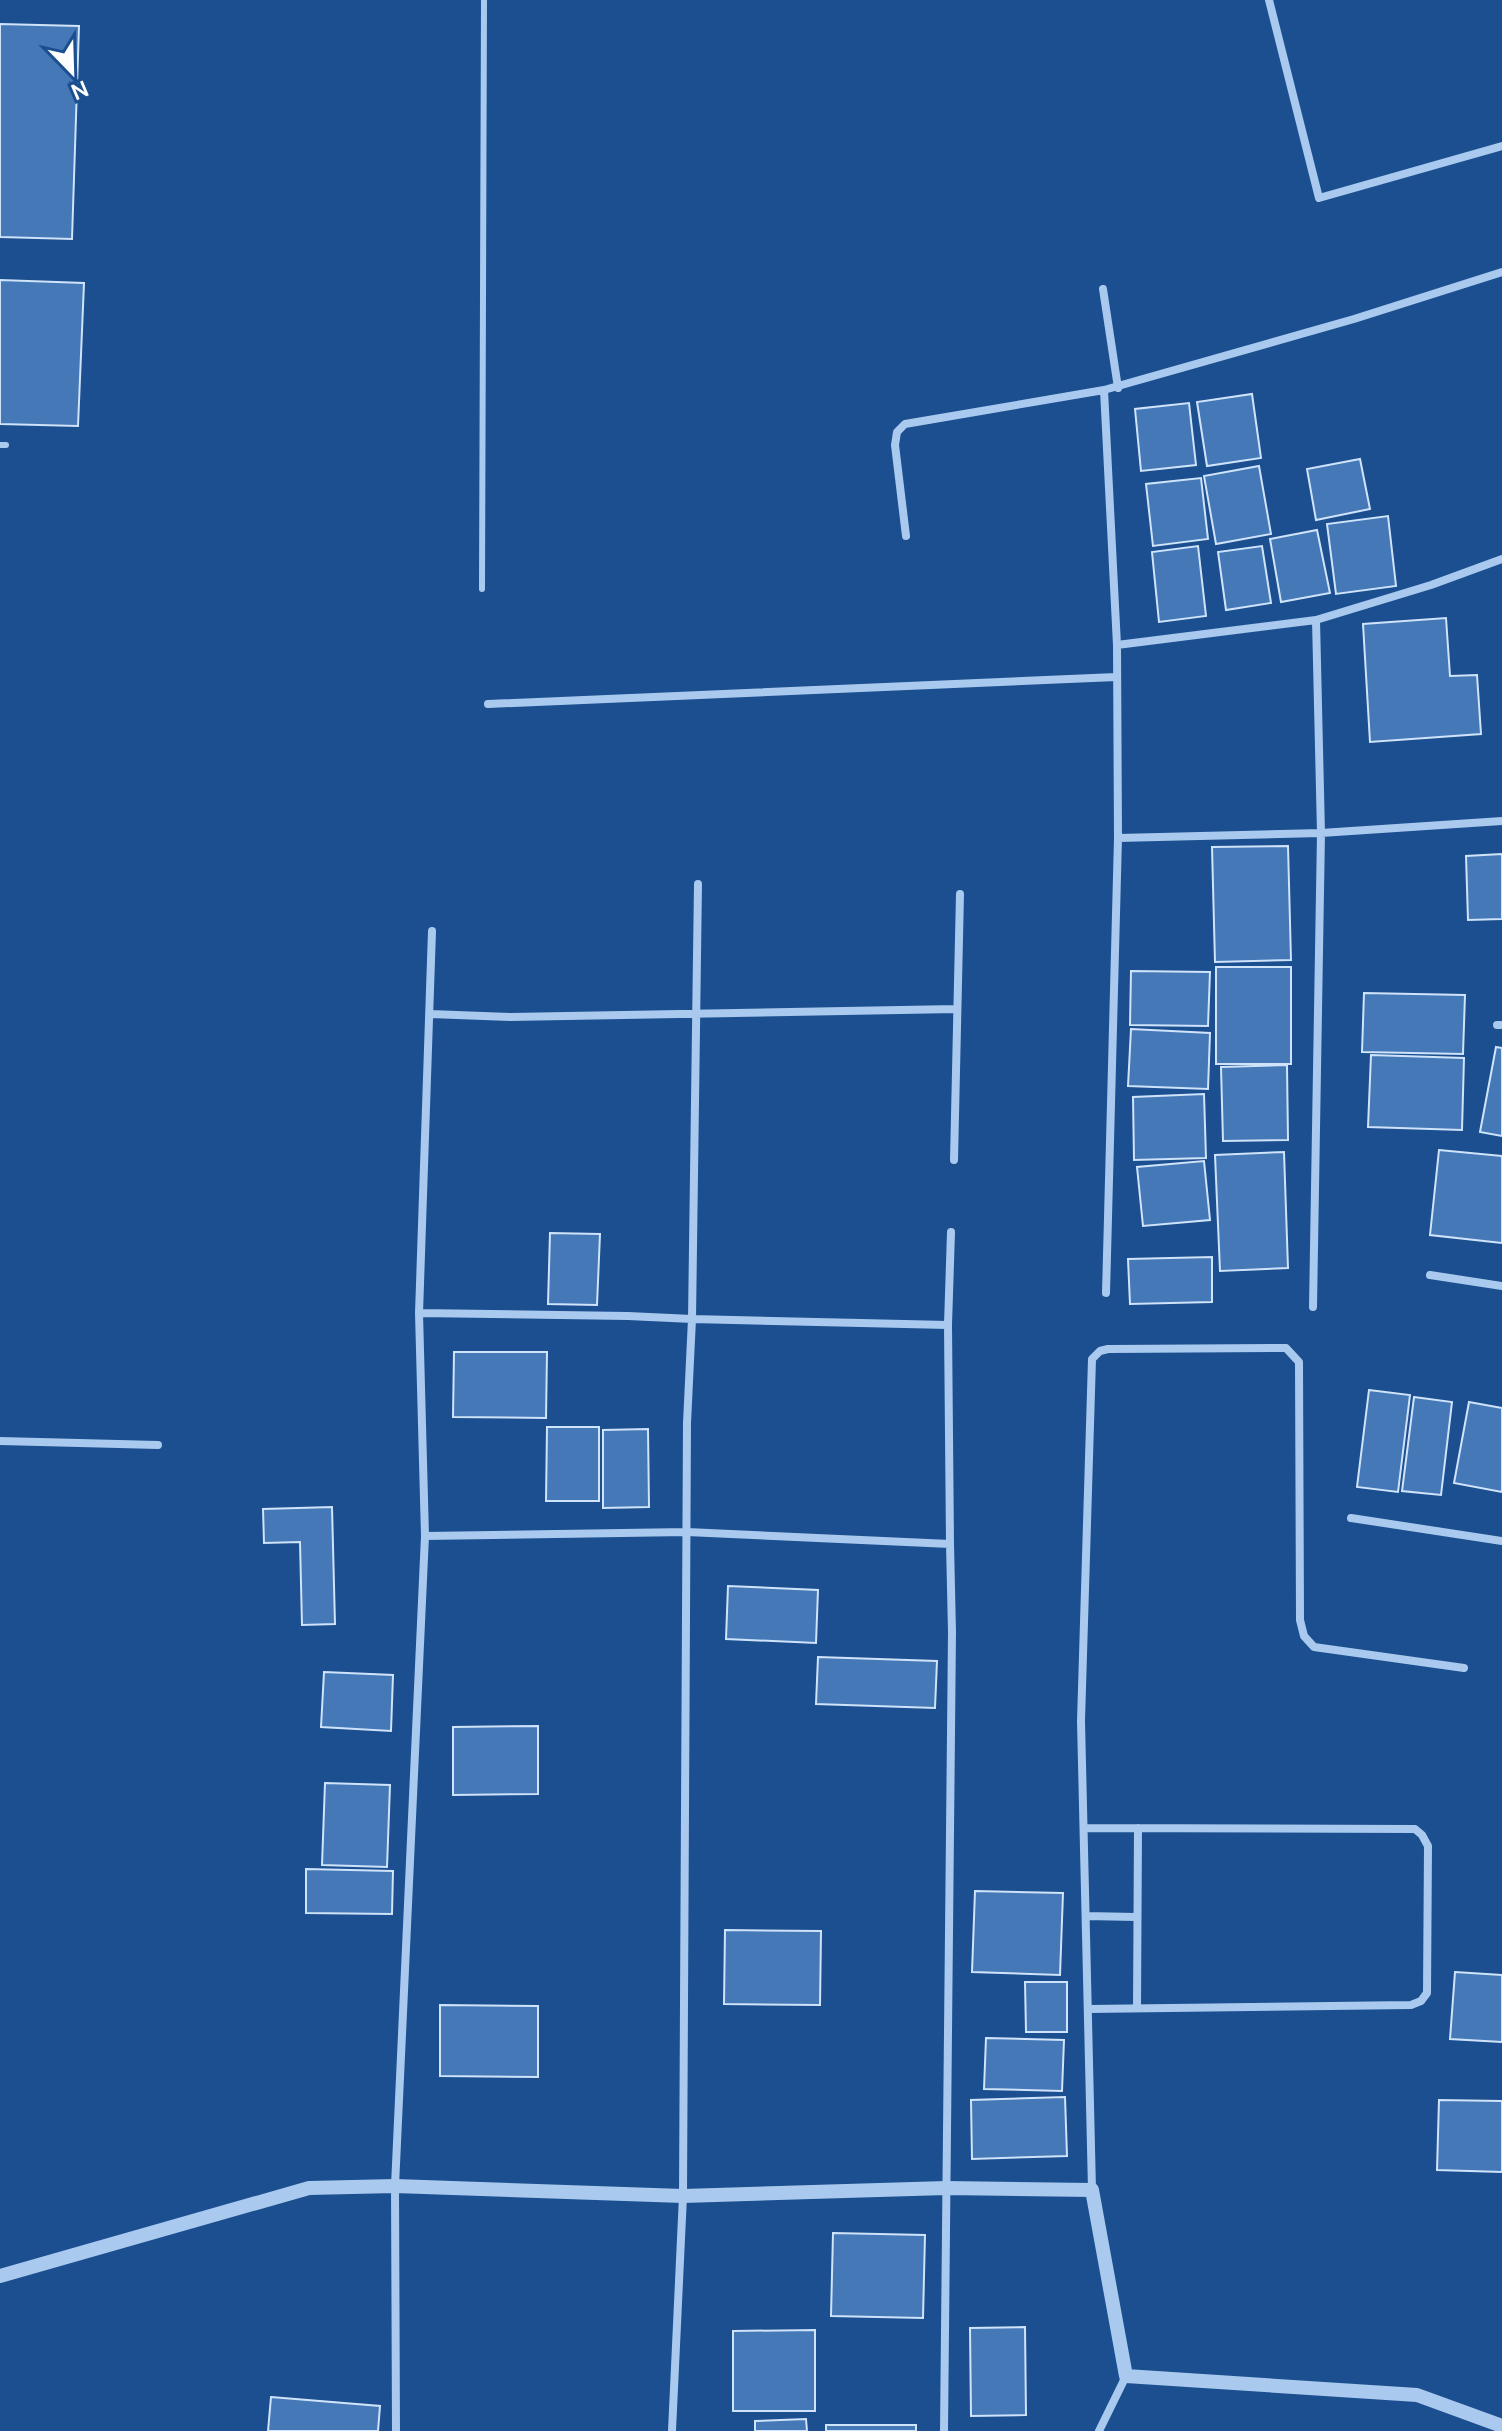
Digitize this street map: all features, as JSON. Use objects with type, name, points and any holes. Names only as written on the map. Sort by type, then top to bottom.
[{"type":"street","points":[[1269,0],[1319,198],[1502,146]]},
{"type":"street","points":[[906,536],[895,445],[897,432],[905,424],[1118,388],[1502,272]]},
{"type":"street","points":[[1103,289],[1118,388]]},
{"type":"street","points":[[1104,390],[1117,645],[1118,838],[1106,1293]]},
{"type":"street","points":[[1117,645],[1316,620],[1431,585],[1502,559]]},
{"type":"street","points":[[1313,1307],[1321,833],[1316,620]]},
{"type":"street","points":[[488,704],[1116,677]]},
{"type":"street","points":[[1118,838],[1321,833],[1502,821]]},
{"type":"street","points":[[672,2431],[683,2196],[687,1423],[692,1319],[698,884]]},
{"type":"street","points":[[954,1160],[960,894]]},
{"type":"street","points":[[396,2431],[395,2186],[425,1536],[419,1313],[432,931]]},
{"type":"street","points":[[430,1014],[510,1017],[956,1009]]},
{"type":"street","points":[[944,2431],[952,1632],[948,1325],[951,1232]]},
{"type":"street","points":[[1430,1275],[1502,1286]]},
{"type":"street","points":[[419,1313],[948,1325]]},
{"type":"street","points":[[1099,2431],[1126,2376],[1092,2190],[1081,1721],[1092,1359],[1100,1351],[1108,1349],[1286,1348],[1299,1362],[1300,1620],[1304,1636],[1314,1647],[1464,1668]]},
{"type":"street","points":[[0,1441],[158,1445]]},
{"type":"street","points":[[1351,1518],[1502,1541]]},
{"type":"street","points":[[425,1536],[687,1532],[950,1544]]},
{"type":"street","points":[[1084,1828],[1415,1829],[1428,1846],[1427,1993],[1421,2001],[1411,2005],[1088,2009]]},
{"type":"street","points":[[1137,2008],[1138,1828]]},
{"type":"street","points":[[1086,1916],[1136,1917]]},
{"type":"street","points":[[0,2276],[309,2188],[395,2186],[683,2196],[946,2188],[1092,2190]]},
{"type":"street","points":[[1126,2376],[1417,2395],[1502,2426]]},
{"type":"lane","points":[[482,589],[484,0]]},
{"type":"building","points":[[0,24],[79,26],[72,239],[0,237]]},
{"type":"building","points":[[0,280],[84,283],[78,426],[0,424]]},
{"type":"building","points":[[1252,394],[1261,458],[1207,466],[1197,402]]},
{"type":"building","points":[[1189,403],[1196,465],[1141,471],[1135,409]]},
{"type":"building","points":[[1360,459],[1370,509],[1316,520],[1307,469]]},
{"type":"building","points":[[1259,466],[1271,534],[1216,544],[1204,476]]},
{"type":"building","points":[[1201,478],[1208,539],[1153,546],[1146,484]]},
{"type":"building","points":[[1388,516],[1396,586],[1336,594],[1327,524]]},
{"type":"building","points":[[1317,530],[1330,593],[1281,602],[1270,539]]},
{"type":"building","points":[[1198,546],[1206,616],[1159,622],[1152,552]]},
{"type":"building","points":[[1262,546],[1271,603],[1226,610],[1218,552]]},
{"type":"building","points":[[1446,618],[1450,676],[1477,675],[1481,734],[1370,742],[1363,624]]},
{"type":"building","points":[[1288,846],[1291,960],[1215,962],[1212,847]]},
{"type":"building","points":[[1502,854],[1502,919],[1468,920],[1466,856]]},
{"type":"building","points":[[1216,967],[1291,967],[1291,1064],[1216,1064]]},
{"type":"building","points":[[1131,971],[1210,972],[1208,1026],[1130,1025]]},
{"type":"building","points":[[1364,993],[1465,995],[1463,1054],[1362,1052]]},
{"type":"building","points":[[1131,1029],[1210,1033],[1208,1089],[1128,1086]]},
{"type":"building","points":[[1496,1047],[1502,1048],[1502,1136],[1480,1132]]},
{"type":"building","points":[[1371,1055],[1464,1058],[1462,1130],[1368,1127]]},
{"type":"building","points":[[1287,1065],[1288,1140],[1223,1141],[1221,1067]]},
{"type":"building","points":[[1204,1094],[1206,1158],[1134,1160],[1133,1097]]},
{"type":"building","points":[[1439,1150],[1502,1156],[1502,1243],[1430,1235]]},
{"type":"building","points":[[1284,1152],[1288,1268],[1220,1271],[1215,1155]]},
{"type":"building","points":[[1204,1161],[1210,1220],[1143,1226],[1137,1167]]},
{"type":"building","points":[[550,1233],[600,1234],[597,1305],[548,1304]]},
{"type":"building","points":[[1212,1257],[1212,1302],[1130,1304],[1128,1259]]},
{"type":"building","points":[[454,1352],[547,1352],[546,1418],[453,1417]]},
{"type":"building","points":[[1369,1390],[1410,1395],[1398,1492],[1357,1487]]},
{"type":"building","points":[[1414,1397],[1452,1402],[1441,1495],[1402,1491]]},
{"type":"building","points":[[1469,1402],[1502,1408],[1502,1492],[1454,1483]]},
{"type":"building","points":[[547,1427],[599,1427],[599,1501],[546,1501]]},
{"type":"building","points":[[648,1429],[649,1507],[603,1508],[603,1430]]},
{"type":"building","points":[[332,1507],[335,1624],[302,1625],[300,1542],[264,1543],[263,1509]]},
{"type":"building","points":[[728,1586],[818,1590],[816,1643],[726,1639]]},
{"type":"building","points":[[818,1657],[937,1661],[935,1708],[816,1704]]},
{"type":"building","points":[[324,1672],[393,1675],[391,1731],[321,1727]]},
{"type":"building","points":[[538,1726],[538,1794],[453,1795],[453,1727]]},
{"type":"building","points":[[325,1783],[390,1785],[387,1867],[322,1865]]},
{"type":"building","points":[[306,1869],[393,1871],[392,1914],[306,1913]]},
{"type":"building","points":[[975,1891],[1063,1893],[1060,1975],[972,1972]]},
{"type":"building","points":[[725,1930],[821,1931],[820,2005],[724,2004]]},
{"type":"building","points":[[1455,1972],[1502,1975],[1502,2042],[1450,2039]]},
{"type":"building","points":[[1025,1982],[1067,1982],[1067,2032],[1026,2032]]},
{"type":"building","points":[[440,2005],[538,2006],[538,2077],[440,2076]]},
{"type":"building","points":[[986,2038],[1064,2040],[1062,2091],[984,2089]]},
{"type":"building","points":[[1065,2097],[1067,2156],[972,2159],[971,2100]]},
{"type":"building","points":[[1439,2100],[1502,2101],[1502,2172],[1437,2170]]},
{"type":"building","points":[[833,2233],[925,2235],[923,2318],[831,2316]]},
{"type":"building","points":[[1025,2327],[1026,2415],[971,2416],[970,2328]]},
{"type":"building","points":[[815,2330],[815,2411],[733,2411],[733,2331]]},
{"type":"building","points":[[271,2397],[380,2406],[378,2431],[268,2431]]},
{"type":"building","points":[[806,2419],[807,2431],[755,2431],[755,2421]]},
{"type":"building","points":[[826,2425],[916,2425],[916,2431],[826,2431]]}]
